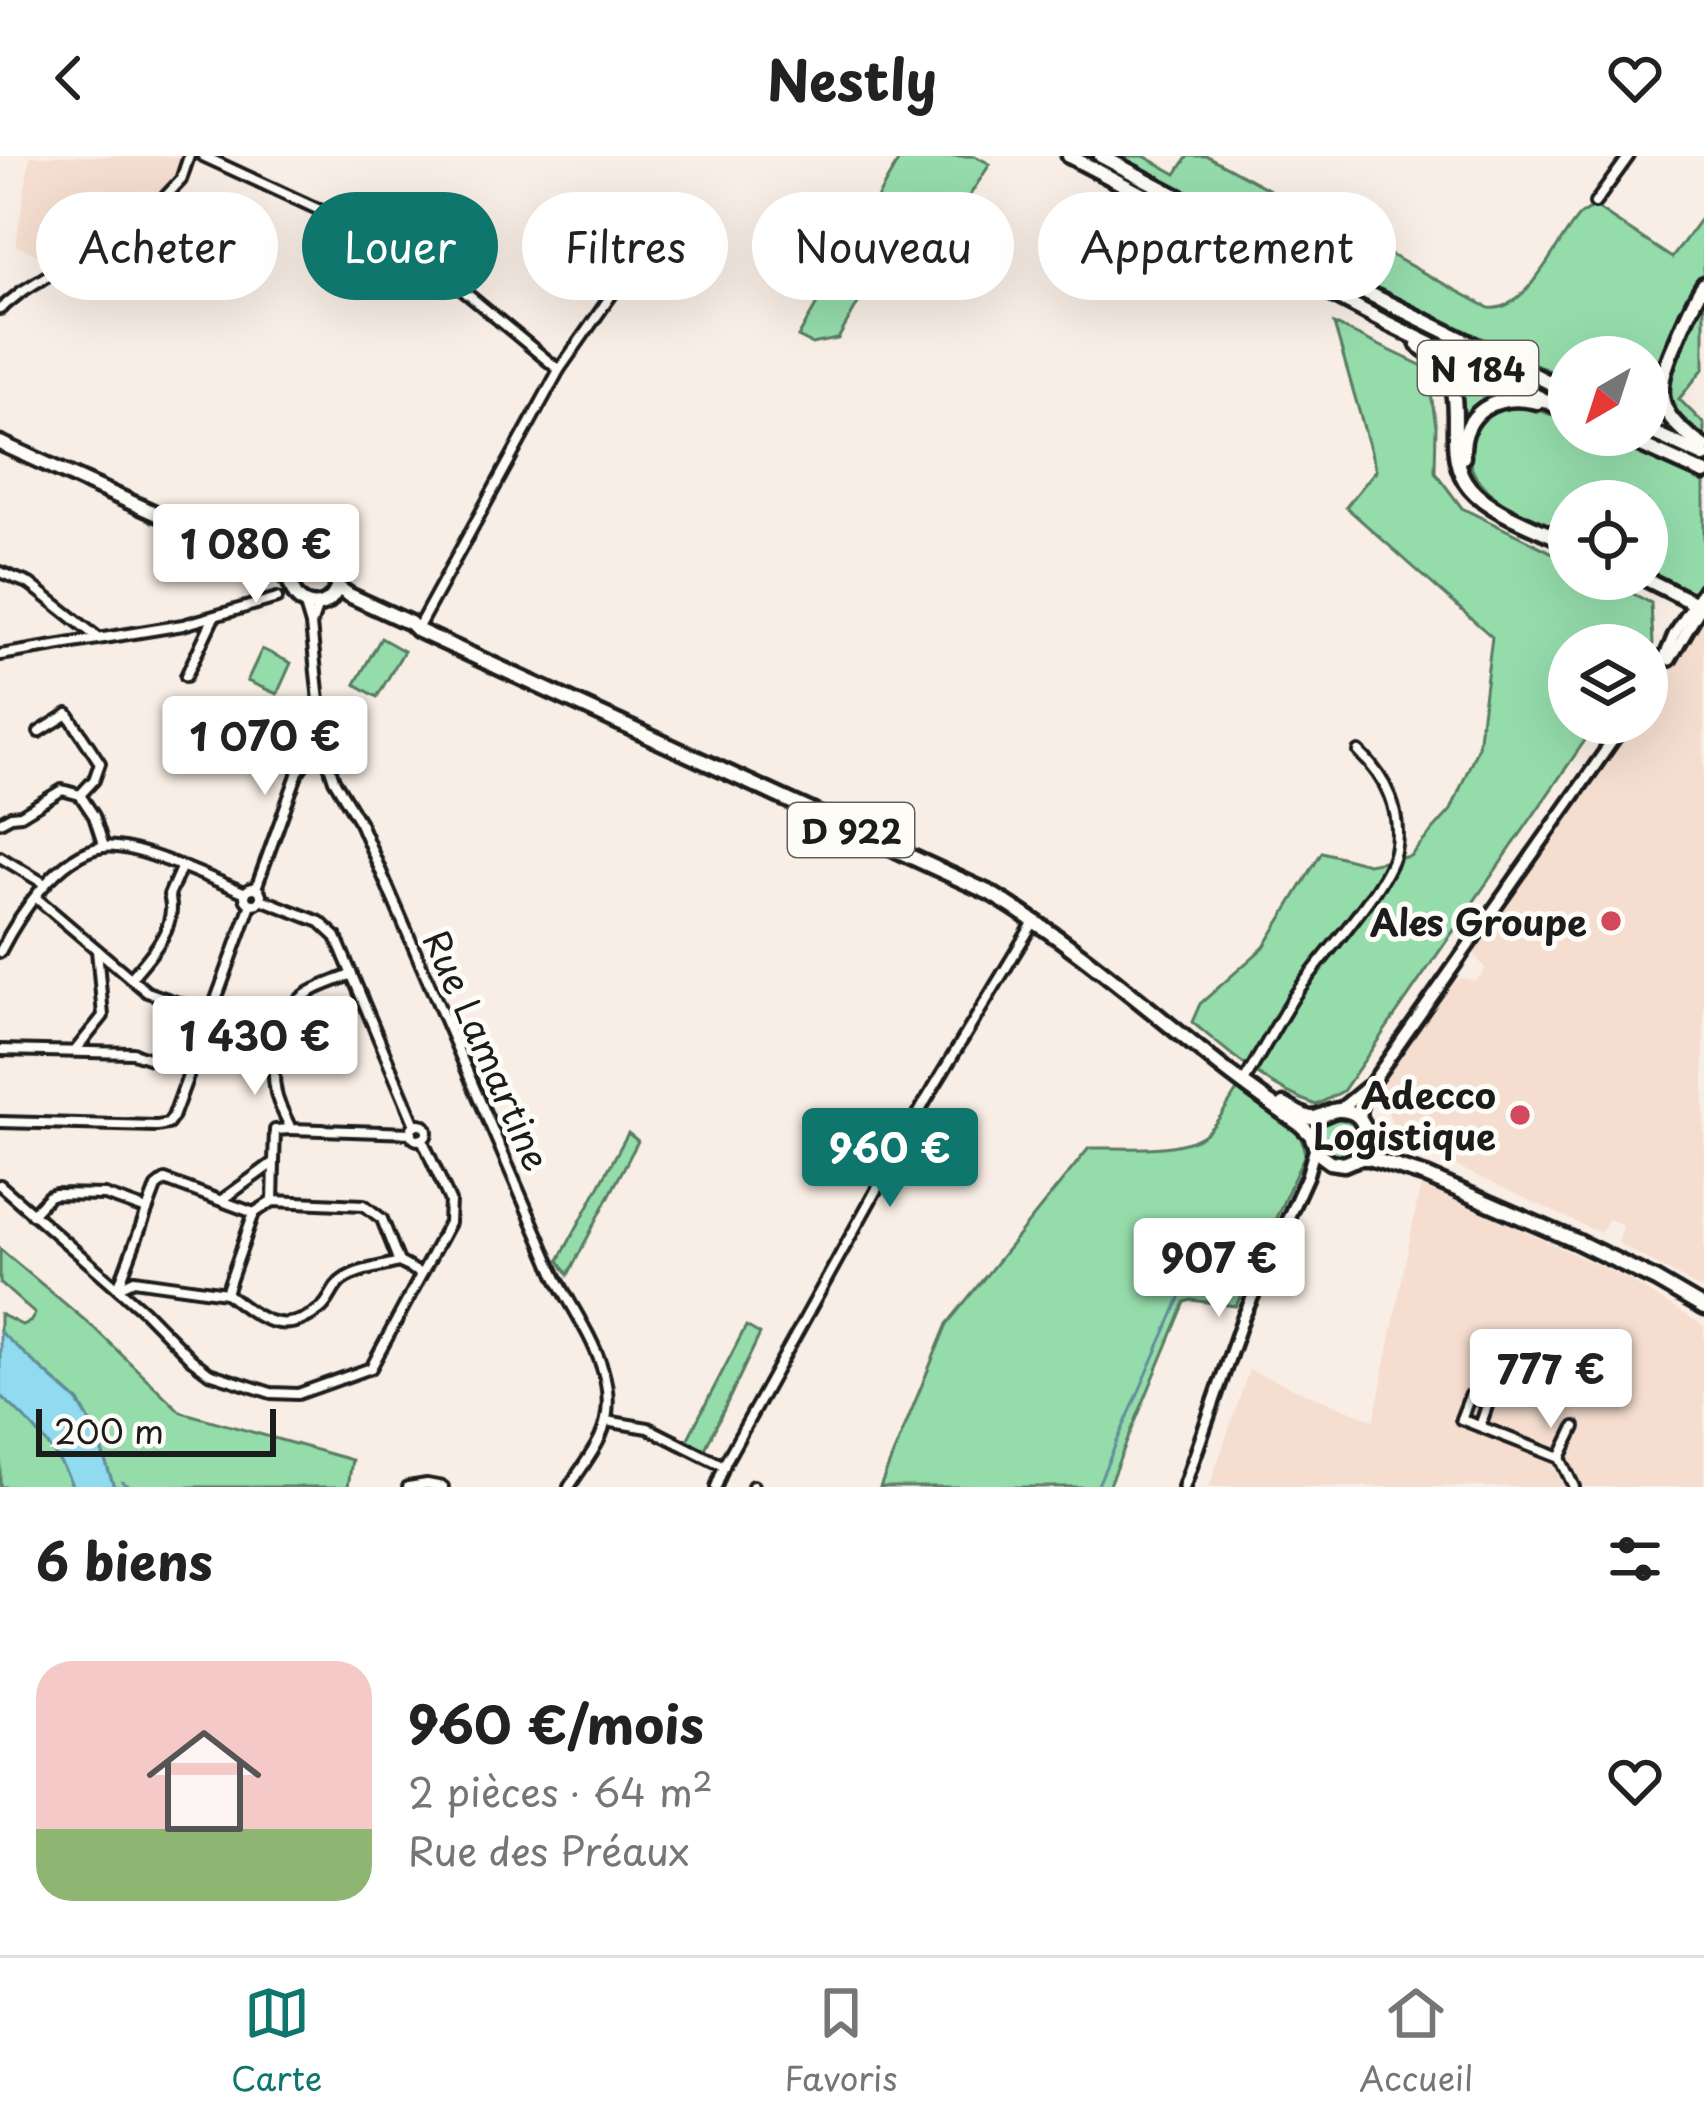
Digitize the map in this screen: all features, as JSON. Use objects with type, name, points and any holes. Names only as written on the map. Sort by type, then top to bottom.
[{"type":"main road","name":"N 184","points":[[1069,156],[1548,403]]},
{"type":"main road","name":"N 184","points":[[1101,156],[1548,381]]},
{"type":"main road","points":[[1668,359],[1704,284]]},
{"type":"main road","points":[[1388,323],[1436,358],[1448,374],[1455,452],[1473,492],[1548,533]]},
{"type":"main road","points":[[1496,507],[1474,484],[1464,462],[1466,434],[1475,417],[1491,404],[1513,398],[1548,406]]},
{"type":"main road","points":[[1668,414],[1704,451]]},
{"type":"main road","points":[[1668,438],[1704,451]]},
{"type":"main road","points":[[0,443],[265,563],[313,602],[337,587],[334,571],[323,561],[309,560],[296,568],[265,563]]},
{"type":"main road","points":[[1666,456],[1704,473]]},
{"type":"main road","points":[[292,584],[296,568]]},
{"type":"main road","name":"D 922","points":[[337,587],[417,630],[990,893],[1082,953],[1305,1129],[1314,1143]]},
{"type":"main road","points":[[1668,589],[1700,604]]},
{"type":"main road","name":"D 922","points":[[313,602],[343,602],[406,630],[417,630]]},
{"type":"main road","name":"D 922","points":[[1247,1085],[1305,1116],[1323,1115]]},
{"type":"main road","points":[[1426,1176],[1362,1157],[1340,1164],[1328,1161],[1314,1143],[1315,1126],[1323,1115],[1350,1112],[1361,1121],[1366,1139],[1378,1151],[1576,1240],[1704,1308]]},
{"type":"main road","points":[[1354,1160],[1366,1139]]},
{"type":"street","points":[[0,309],[152,211],[181,180],[189,156]]},
{"type":"street","points":[[203,156],[422,261],[559,370]]},
{"type":"street","points":[[1594,203],[1629,156]]},
{"type":"street","points":[[417,630],[559,370],[608,300]]},
{"type":"street","points":[[0,572],[30,584],[98,638]]},
{"type":"street","points":[[277,598],[292,584]]},
{"type":"street","points":[[1668,647],[1700,604],[1704,588]]},
{"type":"street","points":[[0,655],[213,617],[277,598],[313,602]]},
{"type":"street","name":"Rue Lamartine","points":[[313,602],[311,625],[330,772],[360,823],[556,1277],[597,1349],[606,1390],[606,1421]]},
{"type":"street","points":[[186,676],[213,617]]},
{"type":"street","points":[[39,732],[68,714],[100,763],[94,780],[80,795]]},
{"type":"street","points":[[1361,1121],[1360,1108],[1371,1084],[1610,744]]},
{"type":"street","points":[[251,891],[298,772],[308,758],[325,748]]},
{"type":"street","points":[[1247,1085],[1296,995],[1395,853],[1396,815],[1388,788],[1359,752]]},
{"type":"street","points":[[0,822],[62,790],[80,795],[94,816],[104,847]]},
{"type":"street","points":[[0,952],[3,940],[45,884],[76,857],[104,847],[142,853],[260,891],[168,1124],[0,1122]]},
{"type":"street","points":[[0,857],[45,884]]},
{"type":"street","points":[[131,979],[158,947],[173,908],[169,895],[181,868]]},
{"type":"street","points":[[35,897],[147,992],[211,1015]]},
{"type":"street","points":[[0,1185],[209,1372],[271,1393],[298,1394],[370,1369],[451,1215],[450,1201],[422,1139],[415,1138],[336,938],[326,926],[256,901]]},
{"type":"street","points":[[716,1487],[926,1100],[1035,920]]},
{"type":"street","points":[[74,1052],[103,1016],[97,949]]},
{"type":"street","points":[[291,1129],[274,1088],[275,1054],[288,1015],[308,993],[352,974]]},
{"type":"street","points":[[0,1050],[133,1054],[151,1059]]},
{"type":"street","points":[[1339,1110],[1371,1084]]},
{"type":"street","points":[[273,1202],[275,1130],[414,1129]]},
{"type":"street","points":[[1184,1487],[1244,1318],[1307,1176],[1314,1143]]},
{"type":"street","points":[[1307,1176],[1328,1161]]},
{"type":"street","points":[[221,1201],[274,1162]]},
{"type":"street","points":[[118,1288],[156,1187],[165,1180],[254,1213]]},
{"type":"street","points":[[32,1214],[55,1194],[105,1195],[147,1210]]},
{"type":"street","points":[[226,1293],[254,1213],[273,1202],[364,1204],[382,1219],[399,1262],[421,1274]]},
{"type":"street","points":[[118,1288],[134,1280],[226,1293],[260,1319],[283,1324],[316,1312],[347,1276],[399,1262]]},
{"type":"street","points":[[569,1487],[606,1421],[648,1428],[724,1466]]},
{"type":"street","points":[[1480,1426],[1560,1458],[1574,1487]]},
{"type":"street","points":[[1560,1458],[1575,1427]]},
{"type":"street","points":[[408,1487],[443,1487]]},
{"type":"shaded area","points":[[30,156],[179,156],[176,178],[164,192],[36,192],[36,255],[16,245]]},
{"type":"shaded area","points":[[1704,619],[1704,1291],[1618,1243],[1622,1225],[1609,1219],[1600,1233],[1395,1138],[1381,1084],[1453,982],[1462,978],[1476,981],[1486,969],[1475,950],[1620,744],[1668,744],[1668,674]]},
{"type":"shaded area","points":[[1421,1183],[1627,1279],[1704,1326],[1704,1487],[1209,1487],[1249,1370],[1374,1420]]},
{"type":"green space","points":[[901,156],[975,156],[990,164],[972,192],[881,192]]},
{"type":"green space","points":[[1115,156],[1144,156],[1176,174],[1188,156],[1207,156],[1274,192],[1186,192]]},
{"type":"green space","points":[[1595,207],[1672,258],[1704,214],[1704,276],[1668,350],[1668,336],[1548,336],[1548,370],[1396,297],[1396,258],[1489,308],[1516,299],[1579,216]]},
{"type":"green space","points":[[1704,293],[1704,368],[1679,399],[1704,424],[1704,441],[1687,431],[1668,406],[1668,375]]},
{"type":"green space","points":[[819,300],[860,300],[838,339],[812,344],[798,337]]},
{"type":"green space","points":[[1334,324],[1427,368],[1436,426],[1435,472],[1462,508],[1548,551],[1548,600],[1645,600],[1651,603],[1652,624],[1548,624],[1548,744],[1583,744],[1343,1091],[1316,1105],[1266,1080],[1192,1022],[1200,1004],[1264,947],[1322,852],[1368,864],[1410,856],[1451,810],[1478,746],[1492,637],[1346,507],[1376,470]]},
{"type":"green space","points":[[1445,360],[1512,392],[1496,397],[1461,434]]},
{"type":"green space","points":[[1522,403],[1548,414],[1548,456],[1644,456],[1704,483],[1704,584],[1691,591],[1668,585],[1668,480],[1548,480],[1548,527],[1496,498],[1471,467],[1468,449],[1478,421],[1501,407]]},
{"type":"green space","points":[[381,638],[404,651],[377,697],[355,684]]},
{"type":"green space","points":[[262,649],[291,663],[277,694],[247,681]]},
{"type":"green space","points":[[1238,1089],[1299,1130],[1305,1154],[1236,1306],[1185,1302],[1108,1487],[880,1487],[947,1324],[1089,1148],[1164,1147],[1192,1141],[1213,1125]]},
{"type":"green space","points":[[1339,1116],[1354,1122],[1360,1137],[1354,1152],[1339,1158],[1324,1152],[1318,1137],[1324,1122]]},
{"type":"green space","points":[[628,1133],[638,1141],[568,1275],[559,1260]]},
{"type":"green space","points":[[0,1249],[93,1327],[181,1412],[352,1460],[348,1487],[114,1487],[94,1428],[79,1402],[0,1332],[0,1314],[22,1325],[35,1314],[0,1283]]},
{"type":"green space","points":[[746,1326],[760,1334],[705,1449],[687,1440]]},
{"type":"green space","points":[[0,1395],[42,1437],[73,1487],[0,1487]]},
{"type":"water","points":[[0,1332],[78,1402],[94,1428],[114,1487],[73,1487],[42,1437],[0,1395]]},
{"type":"waterway","points":[[1097,1487],[1180,1298]]},
{"type":"waterway","points":[[122,1482],[130,1487]]},
{"type":"place","name":"Ales Groupe","points":[[1611,921]]},
{"type":"place","name":"Adecco Logistique","points":[[1520,1115]]}]
